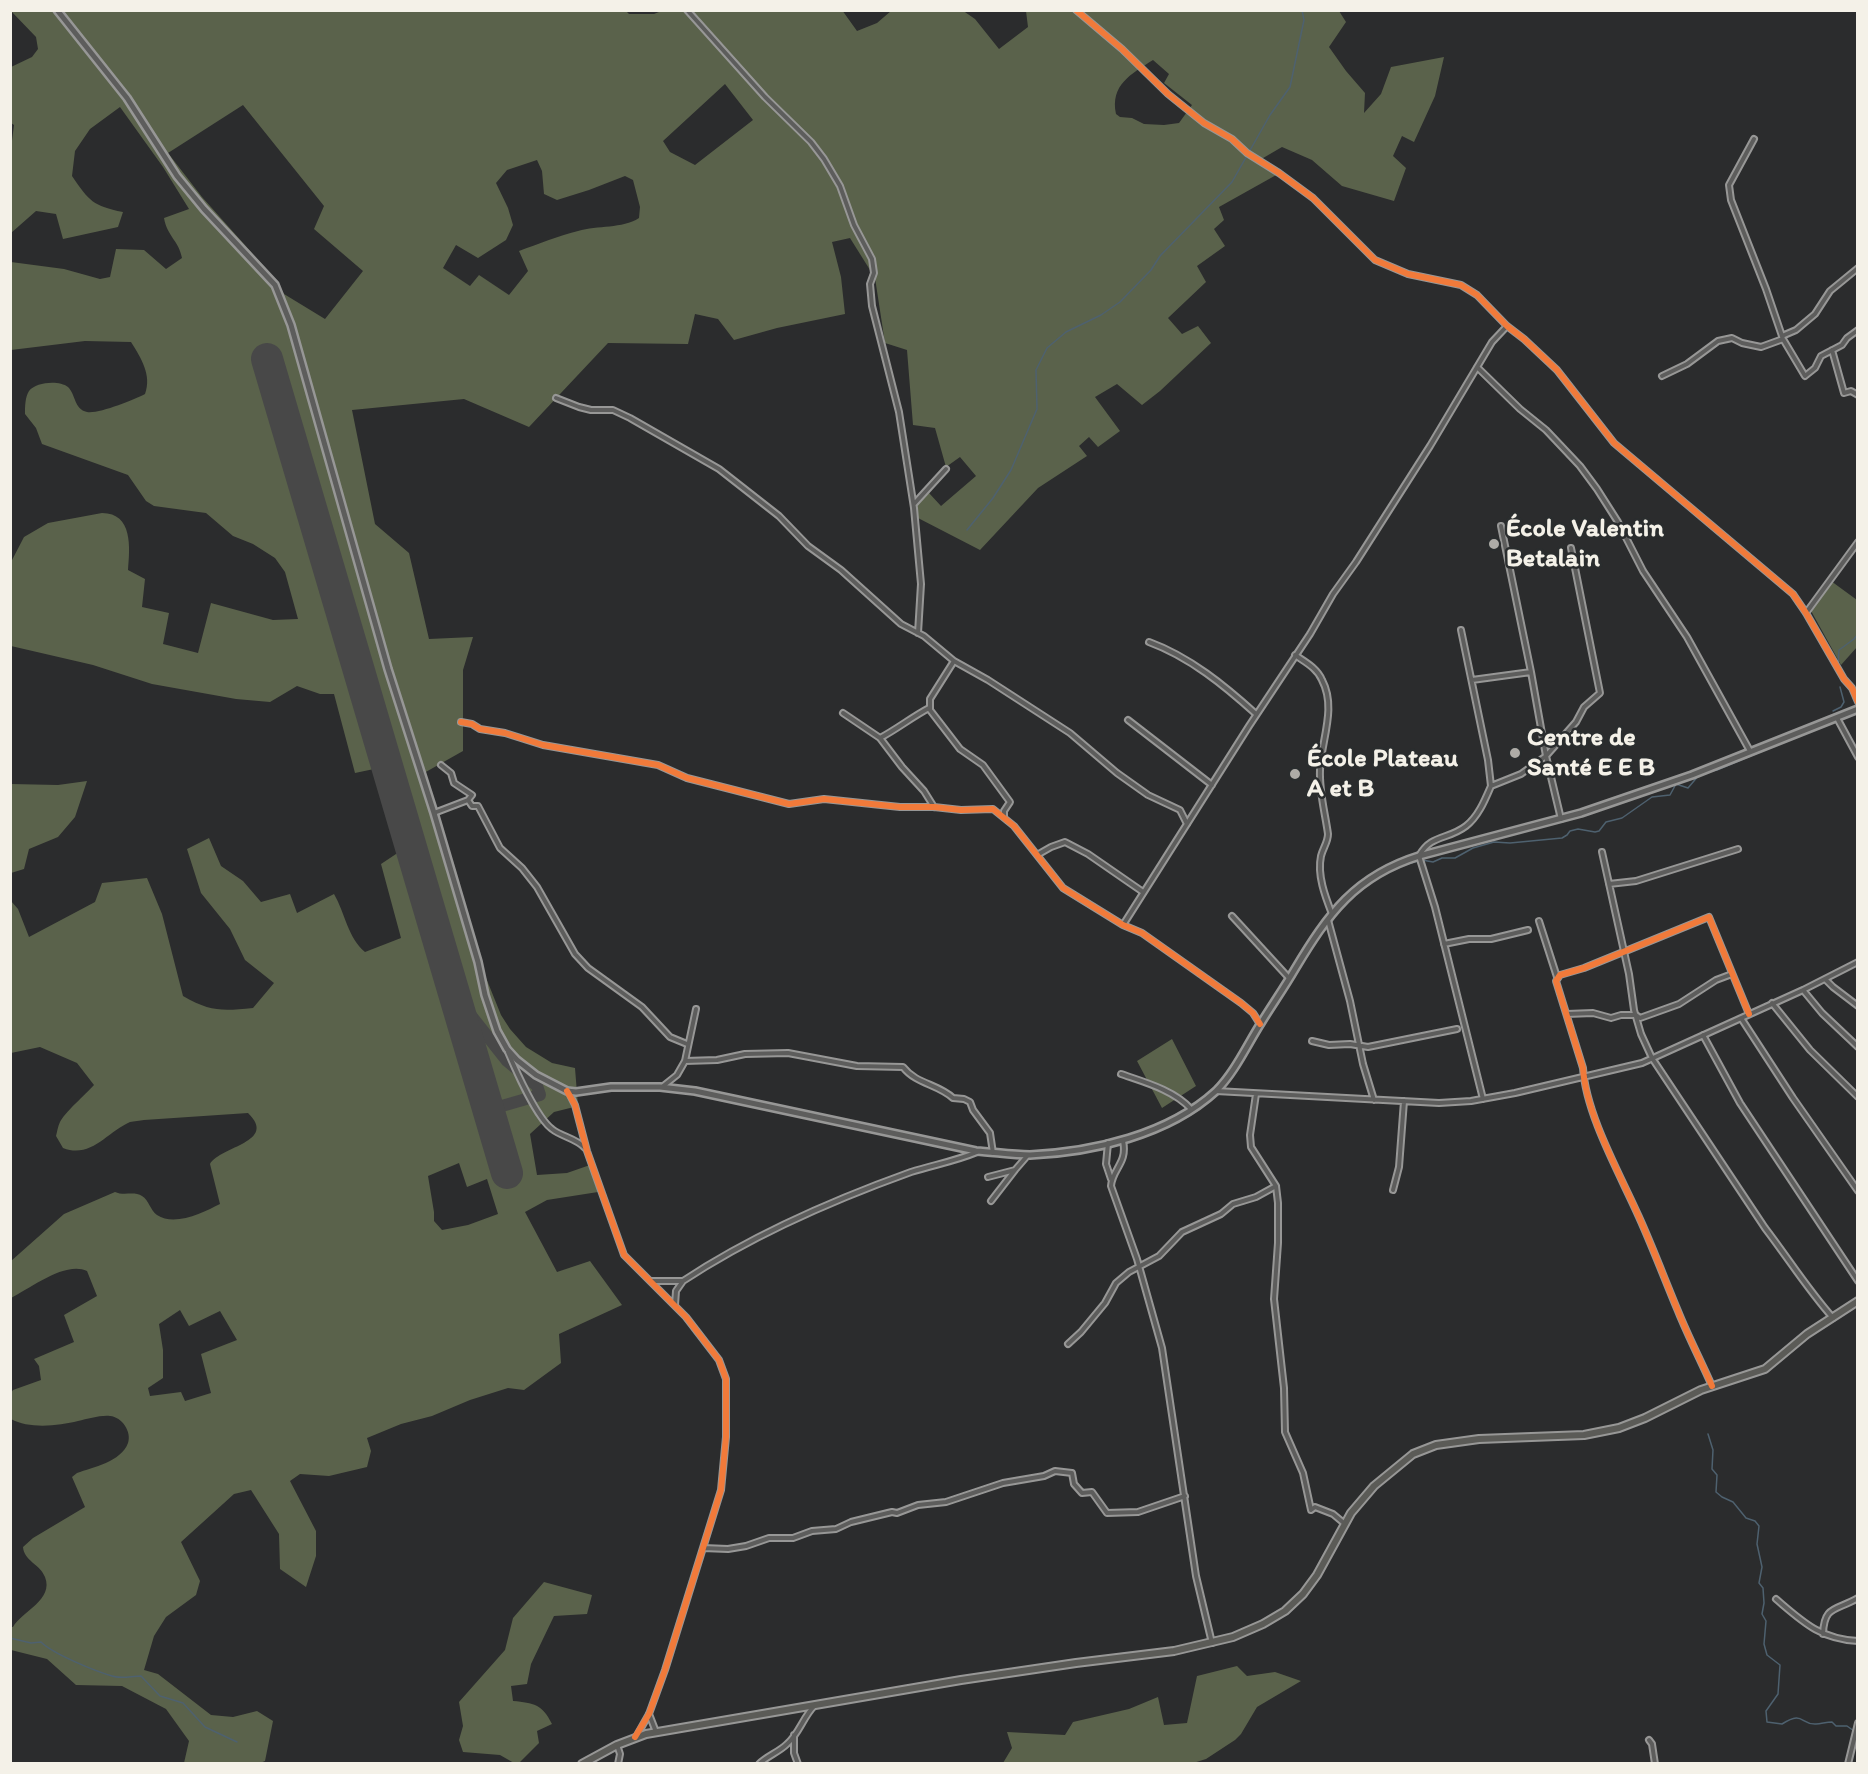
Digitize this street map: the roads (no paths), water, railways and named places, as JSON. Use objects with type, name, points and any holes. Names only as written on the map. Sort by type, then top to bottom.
[{"type":"main road","points":[[57,10],[128,98],[177,176],[204,209],[260,268],[278,292],[291,325],[388,669],[478,962],[489,1010],[507,1049],[536,1075],[567,1091],[576,1092],[611,1087],[662,1087],[695,1091],[805,1116],[993,1153],[1028,1155],[1063,1152],[1123,1141],[1162,1126],[1215,1091],[1244,1051],[1327,919],[1362,884],[1379,872],[1396,863],[1419,859],[1561,819],[1652,789],[1857,709]]},
{"type":"main road","points":[[582,1764],[635,1737],[657,1732],[1056,1666],[1174,1651],[1233,1637],[1263,1624],[1294,1603],[1317,1575],[1345,1524],[1374,1486],[1398,1464],[1419,1450],[1436,1445],[1479,1439],[1604,1432],[1645,1418],[1712,1386],[1765,1369],[1807,1334],[1857,1301]]},
{"type":"street","points":[[687,10],[765,98],[811,142],[824,159],[840,186],[854,225],[872,259],[874,273],[870,284],[872,306],[899,412],[914,505],[921,584],[918,633]]},
{"type":"street","points":[[1076,10],[1130,56],[1168,94],[1204,123],[1232,138],[1247,153],[1313,198],[1375,260],[1408,274],[1461,285],[1477,295],[1507,326],[1557,370],[1614,443],[1793,594],[1852,688],[1857,702]]},
{"type":"street","points":[[1754,139],[1729,185],[1731,200],[1766,289],[1782,338],[1805,376],[1815,368],[1821,356],[1842,345],[1857,330]]},
{"type":"street","points":[[1662,376],[1687,364],[1724,339],[1732,338],[1742,343],[1761,347],[1782,338],[1815,314],[1830,291],[1857,268]]},
{"type":"street","points":[[1123,925],[1256,714],[1310,634],[1333,594],[1431,446],[1492,342],[1507,326]]},
{"type":"street","points":[[1832,350],[1844,393],[1851,391],[1857,396]]},
{"type":"street","points":[[1477,367],[1520,409],[1546,430],[1580,466],[1597,489],[1618,522],[1643,571],[1687,637],[1750,751]]},
{"type":"street","points":[[556,398],[591,410],[613,410],[719,469],[778,516],[808,546],[841,570],[896,620],[918,633],[954,662],[987,680],[1070,733],[1141,790],[1180,810],[1187,824]]},
{"type":"street","points":[[914,505],[946,469]]},
{"type":"street","points":[[1501,526],[1546,756],[1561,819]]},
{"type":"street","points":[[1806,613],[1857,542]]},
{"type":"street","points":[[1491,786],[1521,774],[1546,756],[1576,722],[1584,707],[1599,693],[1571,548]]},
{"type":"street","points":[[1461,630],[1488,760],[1491,786],[1485,801],[1465,827],[1429,842],[1424,846],[1419,859],[1428,884],[1483,1099]]},
{"type":"street","points":[[1149,642],[1188,661],[1233,693],[1256,714]]},
{"type":"street","points":[[1295,655],[1319,674],[1327,693],[1328,723],[1320,773],[1323,812],[1328,837],[1322,855],[1320,873],[1332,914]]},
{"type":"street","points":[[954,662],[930,699],[929,708],[960,749],[983,765],[1010,802],[1004,811],[1004,817]]},
{"type":"street","points":[[1472,680],[1531,672]]},
{"type":"street","points":[[1852,688],[1857,689]]},
{"type":"street","points":[[880,738],[929,708]]},
{"type":"street","points":[[843,713],[880,738],[934,807]]},
{"type":"street","points":[[1837,718],[1857,757]]},
{"type":"street","points":[[1128,720],[1212,785]]},
{"type":"street","points":[[461,722],[543,745],[658,765],[687,778],[789,804],[824,799],[900,807],[993,809],[1014,826],[1063,888],[1123,925],[1142,933],[1241,1003],[1253,1013],[1260,1024]]},
{"type":"street","points":[[434,813],[468,800],[472,795],[454,783],[452,773],[441,765]]},
{"type":"street","points":[[468,800],[472,806],[478,806],[500,848],[522,867],[537,887],[580,959],[618,991],[642,1007],[670,1037],[687,1044]]},
{"type":"street","points":[[1037,855],[1065,842],[1088,854],[1143,891]]},
{"type":"street","points":[[1609,884],[1636,880],[1738,849]]},
{"type":"street","points":[[1602,852],[1636,1015],[1641,1034],[1652,1058],[1808,1290],[1833,1318]]},
{"type":"street","points":[[1232,916],[1290,978]]},
{"type":"street","points":[[1557,977],[1709,917],[1749,1014]]},
{"type":"street","points":[[1327,919],[1374,1100]]},
{"type":"street","points":[[1539,921],[1583,1068],[1583,1077],[1605,1144],[1640,1218],[1678,1312],[1712,1386]]},
{"type":"street","points":[[1444,944],[1468,939],[1491,939],[1528,930]]},
{"type":"street","points":[[1215,1091],[1439,1103],[1483,1099],[1583,1077],[1652,1058],[1803,990],[1857,962]]},
{"type":"street","points":[[1567,1014],[1593,1013],[1611,1018],[1636,1015],[1640,1018],[1679,1004],[1716,980],[1732,974]]},
{"type":"street","points":[[1825,979],[1857,1006]]},
{"type":"street","points":[[1803,990],[1822,1013],[1857,1047]]},
{"type":"street","points":[[1772,1003],[1810,1050],[1857,1097]]},
{"type":"street","points":[[662,1087],[677,1075],[685,1060],[696,1009]]},
{"type":"street","points":[[1742,1018],[1793,1098],[1857,1191]]},
{"type":"street","points":[[1312,1041],[1329,1045],[1350,1044],[1360,1047],[1413,1040],[1457,1029]]},
{"type":"street","points":[[1703,1035],[1740,1103],[1857,1281]]},
{"type":"street","points":[[507,1049],[543,1121],[557,1132],[583,1145],[587,1151]]},
{"type":"street","points":[[685,1060],[717,1060],[745,1054],[788,1053],[857,1066],[903,1067],[918,1080],[944,1089],[953,1098],[964,1098],[970,1102],[973,1110],[990,1133],[993,1153]]},
{"type":"street","points":[[1121,1074],[1170,1094],[1191,1109]]},
{"type":"street","points":[[567,1091],[576,1105],[587,1151],[618,1243],[629,1262],[675,1305],[719,1360],[726,1379],[726,1437],[721,1490],[649,1714],[635,1737]]},
{"type":"street","points":[[1256,1094],[1250,1135],[1251,1147],[1276,1185],[1278,1243],[1274,1299],[1284,1388],[1285,1432],[1303,1473],[1310,1496],[1310,1509],[1315,1507],[1333,1514],[1345,1524]]},
{"type":"street","points":[[1393,1190],[1399,1167],[1404,1101]]},
{"type":"street","points":[[1111,1180],[1123,1156],[1123,1141]]},
{"type":"street","points":[[1108,1143],[1106,1164],[1111,1186],[1139,1266],[1162,1348],[1196,1576],[1212,1643]]},
{"type":"street","points":[[675,1305],[676,1290],[683,1281],[744,1245],[836,1202],[911,1172],[980,1151]]},
{"type":"street","points":[[992,1201],[1028,1155]]},
{"type":"street","points":[[988,1177],[1015,1170]]},
{"type":"street","points":[[1068,1344],[1105,1303],[1116,1283],[1139,1266],[1159,1256],[1182,1232],[1221,1214],[1233,1204],[1256,1197],[1276,1185]]},
{"type":"street","points":[[649,1281],[683,1281]]},
{"type":"street","points":[[703,1548],[728,1549],[769,1538],[793,1538],[812,1531],[836,1529],[860,1519],[897,1513],[918,1505],[946,1502],[1004,1483],[1044,1476],[1060,1470],[1072,1473],[1076,1488],[1082,1493],[1092,1492],[1107,1514],[1138,1512],[1185,1496]]},
{"type":"street","points":[[1823,1635],[1825,1617],[1829,1611],[1857,1598]]},
{"type":"street","points":[[1776,1599],[1800,1621],[1823,1635],[1840,1640],[1857,1641]]},
{"type":"street","points":[[759,1764],[787,1744],[815,1705]]},
{"type":"street","points":[[649,1714],[657,1732]]},
{"type":"street","points":[[1848,1764],[1857,1723]]},
{"type":"street","points":[[794,1734],[794,1753],[798,1764]]},
{"type":"street","points":[[1649,1740],[1652,1744],[1655,1764]]},
{"type":"street","points":[[617,1745],[620,1754],[618,1764]]},
{"type":"waterway","points":[[967,530],[993,498],[1011,470],[1037,409],[1036,370],[1047,348],[1066,332],[1101,315],[1120,302],[1151,270],[1160,256],[1232,182],[1270,115],[1290,87],[1304,20],[1302,10]]},
{"type":"waterway","points":[[1838,665],[1839,650],[1858,634]]},
{"type":"waterway","points":[[1833,711],[1841,707],[1844,702],[1840,687]]},
{"type":"waterway","points":[[1706,772],[1717,770],[1827,724]]},
{"type":"waterway","points":[[1422,860],[1433,862],[1442,858],[1455,858],[1473,848],[1494,842],[1510,843],[1562,838],[1570,831],[1578,829],[1599,831],[1606,822],[1622,818],[1652,797],[1670,795],[1676,784],[1688,788],[1699,775]]},
{"type":"waterway","points":[[1404,865],[1418,861]]},
{"type":"waterway","points":[[1708,1434],[1713,1450],[1712,1469],[1717,1475],[1716,1492],[1733,1502],[1746,1518],[1755,1521],[1759,1526],[1757,1544],[1762,1567],[1759,1583],[1763,1588],[1762,1614],[1766,1621],[1764,1644],[1767,1655],[1780,1665],[1778,1694],[1766,1711],[1767,1722],[1782,1724],[1798,1718],[1811,1724],[1832,1722],[1836,1726],[1847,1726],[1854,1731]]},
{"type":"waterway","points":[[10,1638],[31,1643],[41,1642],[64,1657],[115,1677],[141,1676],[160,1696],[183,1703],[205,1727],[237,1742]]},
{"type":"place","name":"École Valentin Betalain","points":[[1494,544]]},
{"type":"place","name":"Centre de Santé E E B","points":[[1515,753]]},
{"type":"place","name":"École Plateau A et B","points":[[1295,774]]}]
